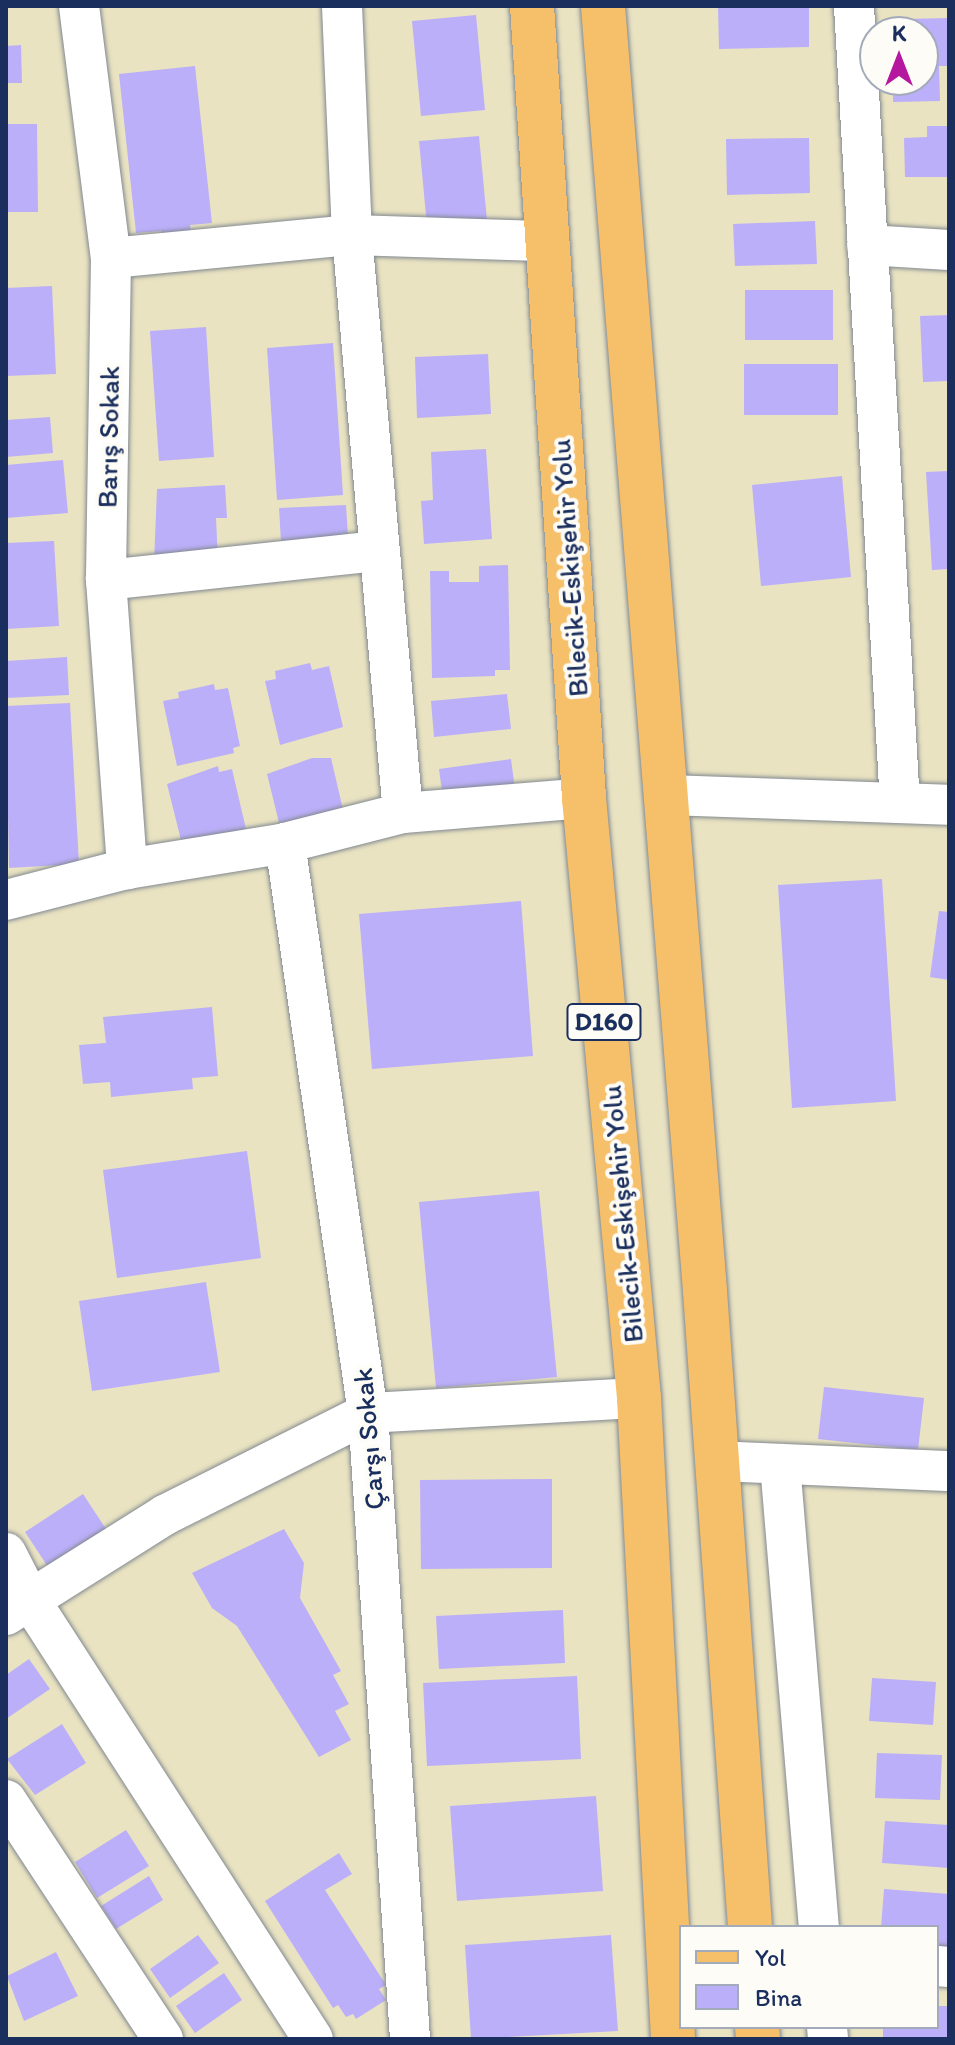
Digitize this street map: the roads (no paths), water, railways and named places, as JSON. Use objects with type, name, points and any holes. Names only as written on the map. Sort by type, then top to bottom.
[{"type":"main road","name":"Bilecik-Eskişehir Yolu","points":[[532,6],[584,798],[639,1398],[673,2039]]},
{"type":"main road","name":"D160","points":[[603,6],[717,1461],[750,1925]]},
{"type":"street","name":"Barış Sokak","points":[[79,6],[111,258],[106,580],[127,869]]},
{"type":"street","points":[[342,6],[352,235],[377,551],[403,813]]},
{"type":"street","points":[[854,6],[900,803]]},
{"type":"street","points":[[111,258],[352,235],[548,241]]},
{"type":"street","points":[[867,245],[949,250]]},
{"type":"street","points":[[106,580],[377,551]]},
{"type":"street","points":[[666,795],[949,805]]},
{"type":"street","points":[[6,900],[127,869],[285,843],[403,813],[584,798]]},
{"type":"street","name":"Çarşı Sokak","points":[[285,843],[368,1413],[410,2039]]},
{"type":"street","points":[[18,1607],[165,1515],[368,1413],[639,1398]]},
{"type":"street","points":[[717,1461],[949,1471]]},
{"type":"street","points":[[780,1464],[819,1925]]},
{"type":"street","points":[[6,1553],[18,1607],[313,2039]]},
{"type":"street","points":[[6,1800],[163,2039]]}]
